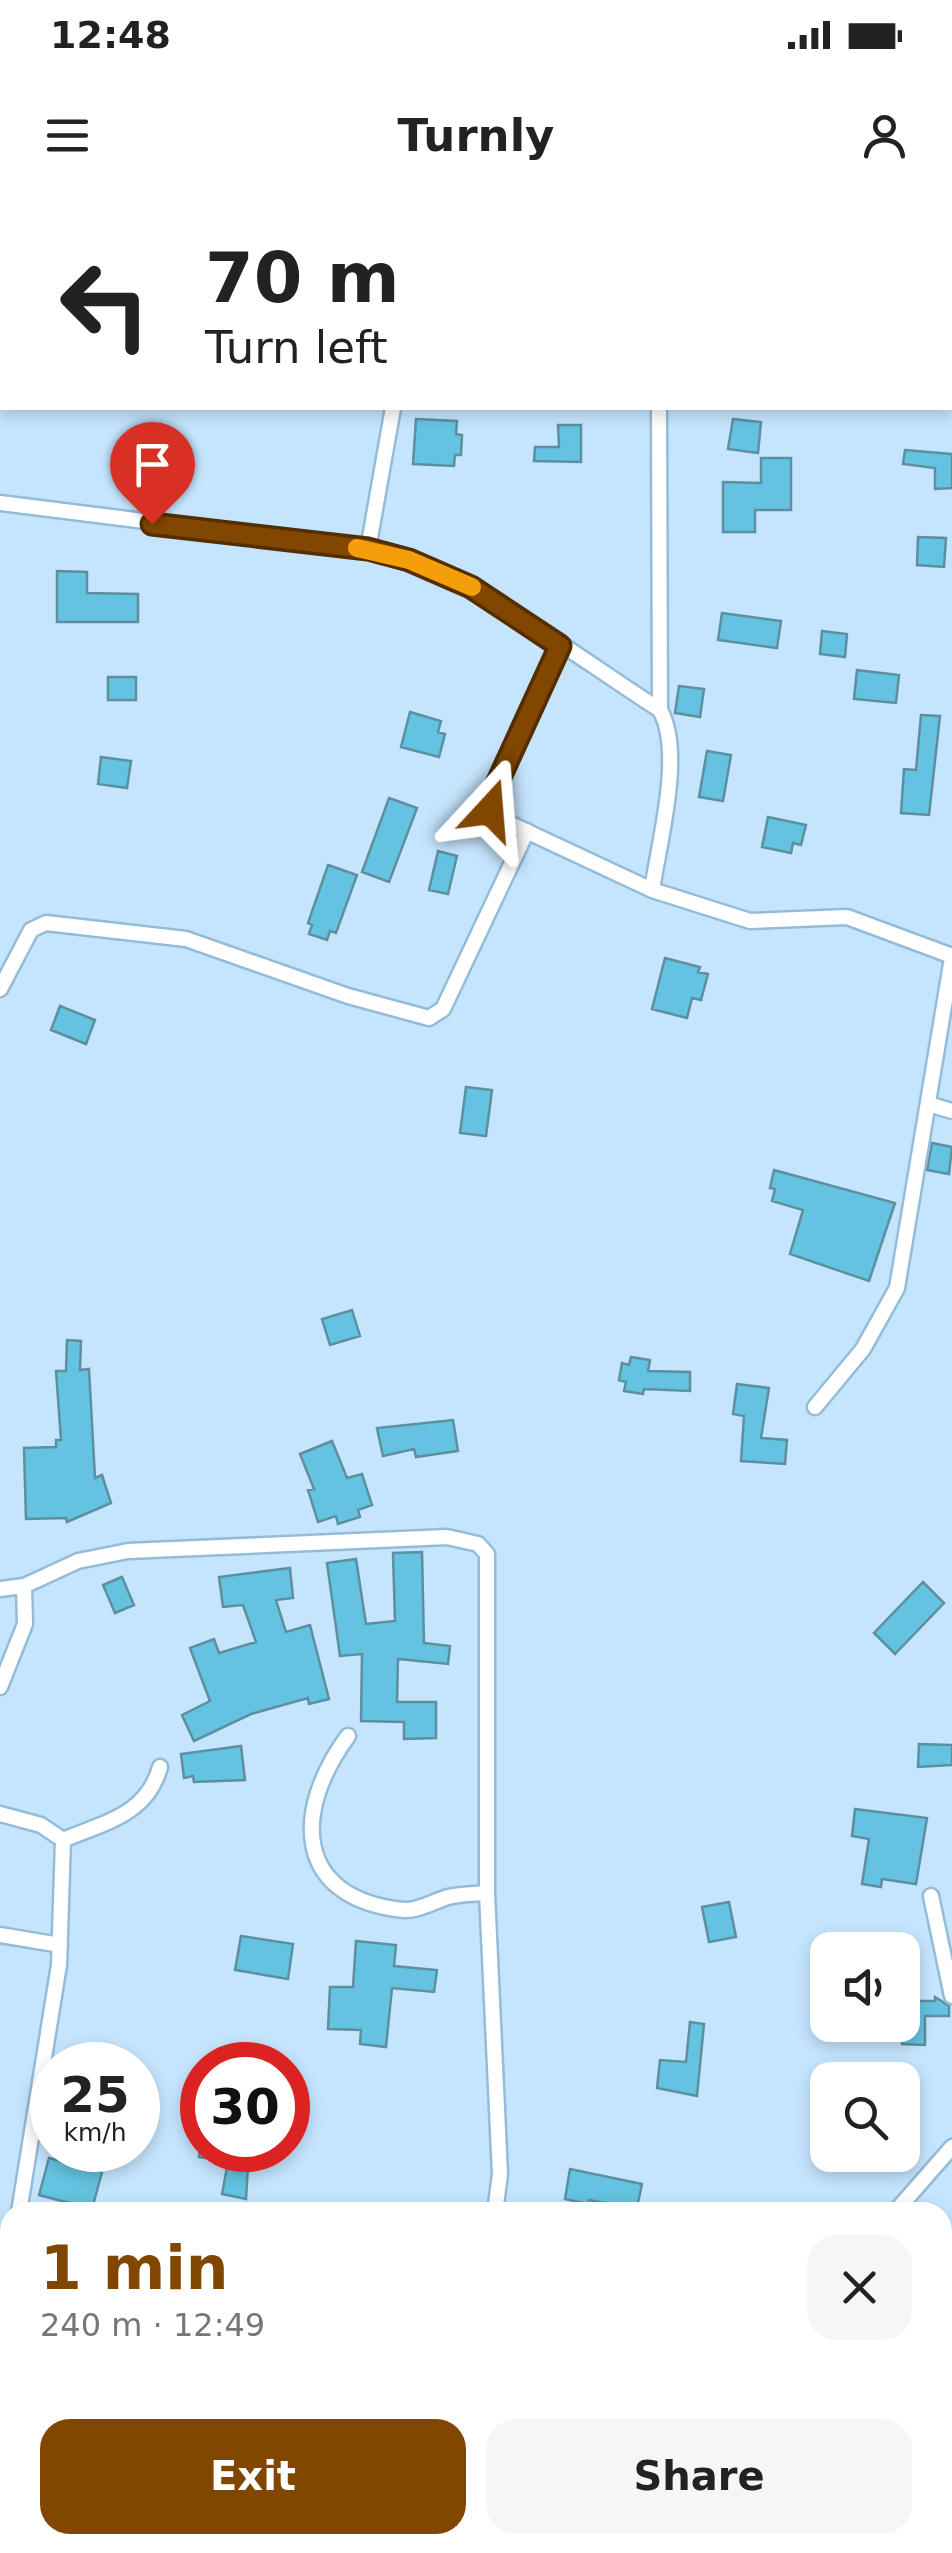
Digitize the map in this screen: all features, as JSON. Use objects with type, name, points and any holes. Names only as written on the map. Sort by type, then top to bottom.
[{"type":"street","points":[[368,549],[394,410]]},
{"type":"street","points":[[652,890],[670,750],[667,723],[660,710],[659,410]]},
{"type":"street","points":[[0,504],[368,549],[409,560],[471,587],[660,710]]},
{"type":"street","points":[[560,646],[490,799],[496,817],[652,890],[750,922],[846,917],[952,957],[897,1288],[863,1349],[815,1406]]},
{"type":"street","points":[[0,989],[31,930],[46,924],[186,939],[348,996],[429,1018],[443,1010],[527,831]]},
{"type":"street","points":[[928,1104],[952,1111]]},
{"type":"street","points":[[0,1589],[24,1586],[78,1561],[128,1551],[447,1537],[478,1544],[487,1554],[486,1893],[500,2174],[496,2202]]},
{"type":"street","points":[[0,1687],[25,1624],[24,1586]]},
{"type":"street","points":[[348,1736],[312,1802],[308,1833],[326,1874],[352,1899],[409,1911],[452,1896],[486,1893]]},
{"type":"street","points":[[63,1840],[126,1814],[153,1792],[160,1767]]},
{"type":"street","points":[[0,1814],[41,1825],[63,1840]]},
{"type":"street","points":[[20,2202],[60,1945],[63,1840]]},
{"type":"street","points":[[932,1896],[952,1996]]},
{"type":"street","points":[[0,1935],[60,1945]]},
{"type":"street","points":[[904,2202],[952,2147]]},
{"type":"building","points":[[416,419],[457,421],[456,434],[462,435],[461,455],[455,455],[454,466],[413,464]]},
{"type":"building","points":[[733,419],[761,422],[758,453],[728,449]]},
{"type":"building","points":[[558,425],[581,425],[581,462],[534,461],[535,447],[559,447]]},
{"type":"building","points":[[905,450],[952,454],[952,488],[935,489],[935,468],[903,464]]},
{"type":"building","points":[[761,458],[791,458],[791,510],[755,510],[755,532],[723,532],[723,482],[761,483]]},
{"type":"building","points":[[918,537],[946,538],[944,567],[917,565]]},
{"type":"building","points":[[57,571],[87,572],[87,593],[138,594],[138,622],[57,622]]},
{"type":"building","points":[[722,613],[781,621],[777,648],[718,640]]},
{"type":"building","points":[[822,631],[847,634],[845,657],[820,654]]},
{"type":"building","points":[[857,670],[899,675],[896,703],[854,699]]},
{"type":"building","points":[[108,677],[136,677],[136,700],[108,700]]},
{"type":"building","points":[[679,686],[704,689],[700,717],[675,713]]},
{"type":"building","points":[[410,712],[441,721],[438,732],[445,734],[439,757],[401,747]]},
{"type":"building","points":[[921,715],[940,716],[929,815],[901,813],[904,769],[916,770]]},
{"type":"building","points":[[707,751],[731,755],[723,801],[699,797]]},
{"type":"building","points":[[101,757],[131,761],[127,788],[98,784]]},
{"type":"building","points":[[389,798],[417,808],[389,882],[362,872]]},
{"type":"building","points":[[768,817],[806,825],[801,845],[793,843],[791,853],[762,847]]},
{"type":"building","points":[[438,851],[457,856],[448,894],[429,890]]},
{"type":"building","points":[[328,865],[357,875],[336,933],[330,931],[327,940],[309,934],[312,925],[308,923]]},
{"type":"building","points":[[665,958],[700,967],[698,972],[708,974],[701,1000],[692,998],[687,1018],[652,1009]]},
{"type":"building","points":[[60,1006],[95,1020],[86,1044],[51,1030]]},
{"type":"building","points":[[466,1087],[492,1090],[486,1136],[460,1133]]},
{"type":"building","points":[[932,1143],[952,1147],[949,1174],[927,1170]]},
{"type":"building","points":[[774,1170],[895,1203],[869,1281],[790,1254],[803,1210],[772,1201]]},
{"type":"building","points":[[352,1310],[360,1336],[330,1345],[322,1319]]},
{"type":"building","points":[[67,1340],[81,1341],[80,1370],[89,1369],[95,1478],[102,1475],[111,1503],[67,1522],[66,1518],[26,1519],[24,1448],[56,1447],[56,1440],[61,1440],[56,1371],[66,1371]]},
{"type":"building","points":[[631,1357],[650,1360],[648,1371],[690,1372],[690,1391],[624,1391],[626,1382],[619,1380],[622,1363],[629,1365]]},
{"type":"building","points":[[737,1384],[769,1388],[761,1438],[787,1440],[785,1464],[741,1461],[744,1416],[733,1414]]},
{"type":"building","points":[[453,1420],[458,1451],[416,1457],[414,1449],[383,1456],[377,1428]]},
{"type":"building","points":[[332,1441],[347,1478],[362,1474],[372,1505],[358,1510],[360,1517],[338,1524],[336,1516],[318,1522],[308,1490],[314,1489],[300,1454]]},
{"type":"building","points":[[422,1552],[424,1643],[450,1646],[448,1664],[398,1659],[397,1702],[436,1702],[436,1738],[404,1739],[404,1722],[361,1721],[362,1654],[340,1656],[327,1563],[356,1559],[366,1624],[395,1621],[393,1553]]},
{"type":"building","points":[[290,1568],[293,1598],[276,1600],[286,1632],[310,1625],[329,1699],[309,1704],[308,1698],[251,1714],[194,1741],[182,1715],[210,1701],[190,1648],[214,1639],[219,1653],[256,1642],[243,1605],[223,1607],[219,1577]]},
{"type":"building","points":[[122,1577],[134,1605],[115,1613],[103,1585]]},
{"type":"building","points":[[923,1582],[944,1603],[895,1654],[874,1633]]},
{"type":"building","points":[[919,1744],[952,1745],[952,1765],[918,1767]]},
{"type":"building","points":[[241,1746],[245,1780],[194,1782],[193,1776],[184,1778],[181,1754]]},
{"type":"building","points":[[855,1809],[927,1818],[916,1884],[882,1879],[881,1887],[862,1884],[869,1839],[852,1836]]},
{"type":"building","points":[[729,1902],[736,1937],[709,1942],[702,1907]]},
{"type":"building","points":[[241,1936],[293,1944],[288,1979],[235,1970]]},
{"type":"building","points":[[356,1941],[396,1945],[394,1966],[437,1970],[434,1992],[392,1988],[386,2047],[360,2044],[361,2030],[328,2029],[330,1987],[353,1987]]},
{"type":"building","points":[[935,1997],[949,2006],[949,2016],[925,2016],[925,2045],[902,2044],[920,2042],[920,2001],[935,2001]]},
{"type":"building","points":[[690,2022],[704,2024],[697,2096],[657,2088],[660,2060],[686,2062]]},
{"type":"building","points":[[570,2169],[642,2184],[638,2202],[565,2199]]},
{"type":"building","points":[[45,2172],[102,2172],[94,2202],[66,2202],[39,2195]]},
{"type":"building","points":[[226,2172],[248,2172],[246,2199],[222,2194]]},
{"type":"slow traffic","points":[[357,548],[409,560],[472,587]]},
{"type":"route","points":[[152,524],[368,549],[409,560],[471,587],[560,646],[490,799],[490,810]]}]
